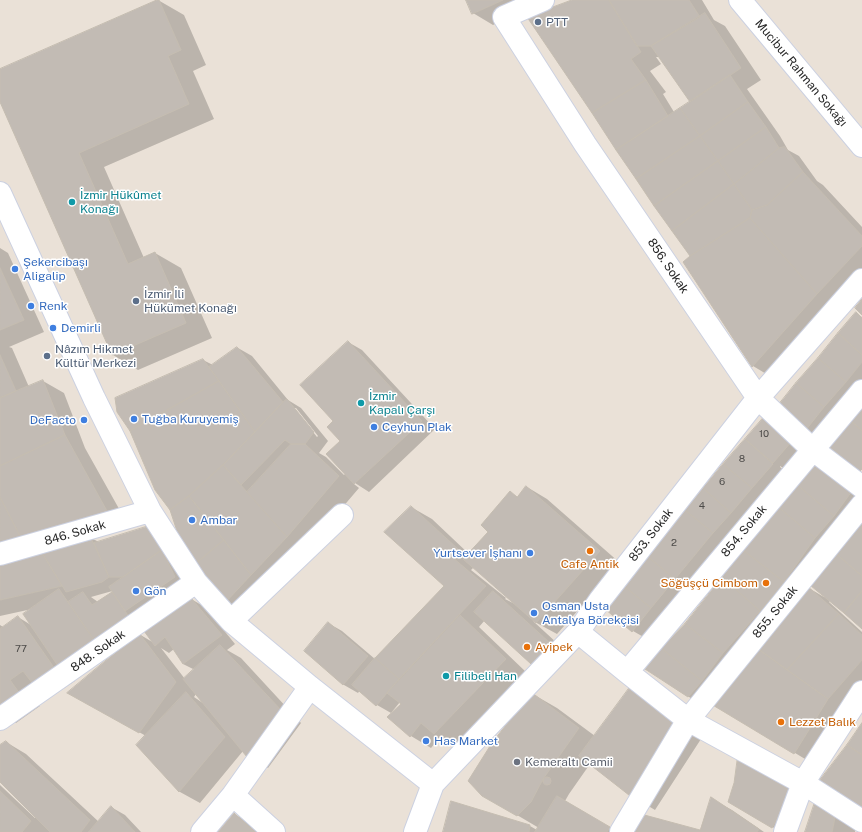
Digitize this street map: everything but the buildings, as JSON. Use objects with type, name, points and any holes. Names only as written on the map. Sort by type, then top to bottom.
[{"type":"street","name":"856. Sokak","points":[[543,0],[504,17],[585,144],[758,398],[812,450],[862,487]]},
{"type":"street","name":"Mucibur Rahman Sokağı","points":[[740,0],[862,146]]},
{"type":"street","points":[[2,201],[94,398],[150,511],[196,582],[231,621],[433,784],[415,832]]},
{"type":"street","name":"853. Sokak","points":[[433,784],[578,632],[600,600],[758,398],[862,280]]},
{"type":"street","name":"854. Sokak","points":[[626,672],[862,391]]},
{"type":"street","name":"855. Sokak","points":[[621,832],[688,720],[862,505]]},
{"type":"street","name":"846. Sokak","points":[[0,554],[150,511]]},
{"type":"street","points":[[231,621],[342,515]]},
{"type":"street","name":"848. Sokak","points":[[0,719],[196,582]]},
{"type":"street","points":[[578,632],[626,672],[688,720],[803,783],[862,821]]},
{"type":"street","points":[[202,832],[233,795],[310,686]]},
{"type":"street","points":[[785,832],[803,783],[862,692]]},
{"type":"street","points":[[233,795],[274,832]]},
{"type":"place","name":"PTT","points":[[538,22]]},
{"type":"place","name":"İzmir Hükûmet Konağı","points":[[72,202]]},
{"type":"place","name":"Şekercibaşı Aligalip","points":[[15,269]]},
{"type":"place","name":"İzmir İli Hükümet Konağı","points":[[136,301]]},
{"type":"place","name":"Renk","points":[[31,306]]},
{"type":"place","name":"Demirli","points":[[53,328]]},
{"type":"place","name":"Nâzım Hikmet Kültür Merkezi","points":[[47,356]]},
{"type":"place","name":"İzmir Kapalı Çarşı","points":[[361,403]]},
{"type":"place","name":"Tuğba Kuruyemiş","points":[[134,419]]},
{"type":"place","name":"DeFacto","points":[[84,420]]},
{"type":"place","name":"Ceyhun Plak","points":[[374,427]]},
{"type":"place","name":"Ambar","points":[[192,520]]},
{"type":"place","name":"Cafe Antik","points":[[590,551]]},
{"type":"place","name":"Yurtsever İşhanı","points":[[530,553]]},
{"type":"place","name":"Söğüşçü Cimbom","points":[[766,583]]},
{"type":"place","name":"Gön","points":[[136,591]]},
{"type":"place","name":"Osman Usta Antalya Börekçisi","points":[[534,613]]},
{"type":"place","name":"Ayipek","points":[[527,647]]},
{"type":"place","name":"Filibeli Han","points":[[446,676]]},
{"type":"place","name":"Lezzet Balık","points":[[781,722]]},
{"type":"place","name":"Has Market","points":[[426,741]]},
{"type":"place","name":"Kemeraltı Camii","points":[[517,762]]}]
